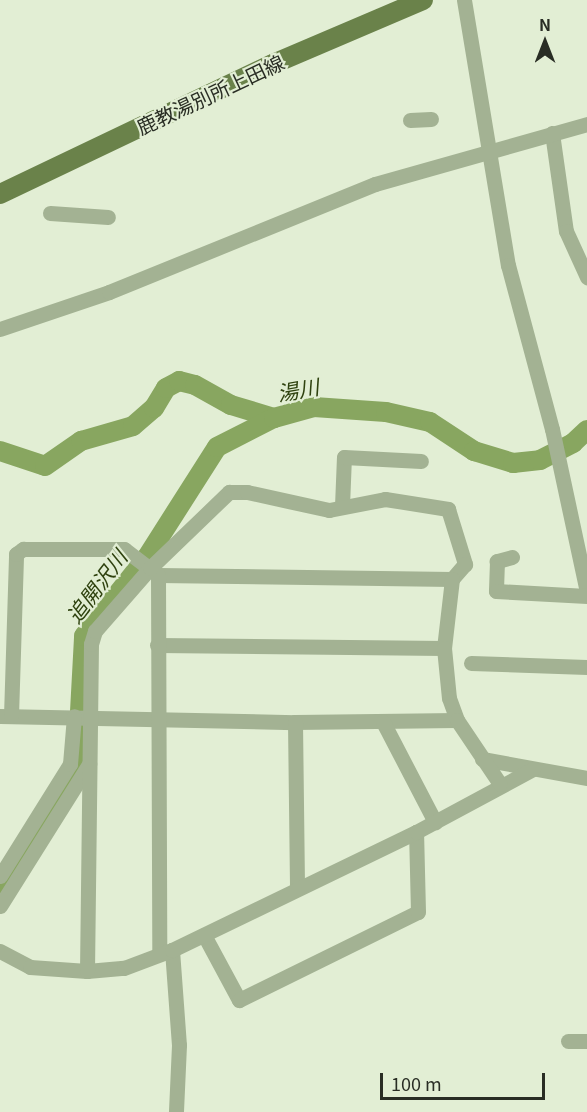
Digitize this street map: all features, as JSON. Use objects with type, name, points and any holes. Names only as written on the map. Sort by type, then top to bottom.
[{"type":"main road","name":"鹿教湯別所上田線","points":[[0,194],[273,64],[423,0]]},
{"type":"street","points":[[464,0],[508,265],[552,429],[583,559],[587,592]]},
{"type":"street","points":[[410,120],[431,119]]},
{"type":"street","points":[[0,329],[109,292],[375,184],[587,124]]},
{"type":"street","points":[[552,133],[567,231],[587,277]]},
{"type":"street","points":[[50,213],[108,217]]},
{"type":"street","points":[[342,506],[344,457],[421,460]]},
{"type":"street","points":[[0,876],[65,774],[73,754],[82,716],[95,631],[148,567],[229,492],[247,492],[329,510],[385,499],[448,509],[465,564],[452,579],[444,648],[447,683],[457,720],[500,784]]},
{"type":"street","points":[[452,579],[148,567],[124,549],[23,549],[16,554],[5,716],[295,722],[457,720]]},
{"type":"street","points":[[512,556],[497,561],[496,591],[587,596]]},
{"type":"street","points":[[148,567],[157,645],[157,718],[165,952],[178,1045],[176,1112]]},
{"type":"street","points":[[157,645],[444,648]]},
{"type":"street","points":[[471,663],[587,667]]},
{"type":"street","points":[[82,716],[89,765],[87,971]]},
{"type":"street","points":[[295,722],[297,888]]},
{"type":"street","points":[[383,722],[435,822]]},
{"type":"street","points":[[482,759],[587,778]]},
{"type":"street","points":[[0,906],[89,765]]},
{"type":"street","points":[[0,951],[23,965],[87,971],[124,968],[204,934],[416,832],[500,784],[532,769]]},
{"type":"street","points":[[204,934],[239,1000],[250,995],[418,912],[416,832]]},
{"type":"street","points":[[568,1041],[587,1041]]},
{"type":"waterway","name":"湯川","points":[[0,451],[45,466],[81,441],[133,426],[154,408],[166,388],[179,381],[195,385],[231,405],[274,418]]},
{"type":"waterway","name":"追開沢川","points":[[0,887],[77,767],[84,636],[147,557],[217,447],[274,418],[314,407],[386,412],[430,422],[474,451],[513,463],[540,460],[573,443],[587,430]]}]
